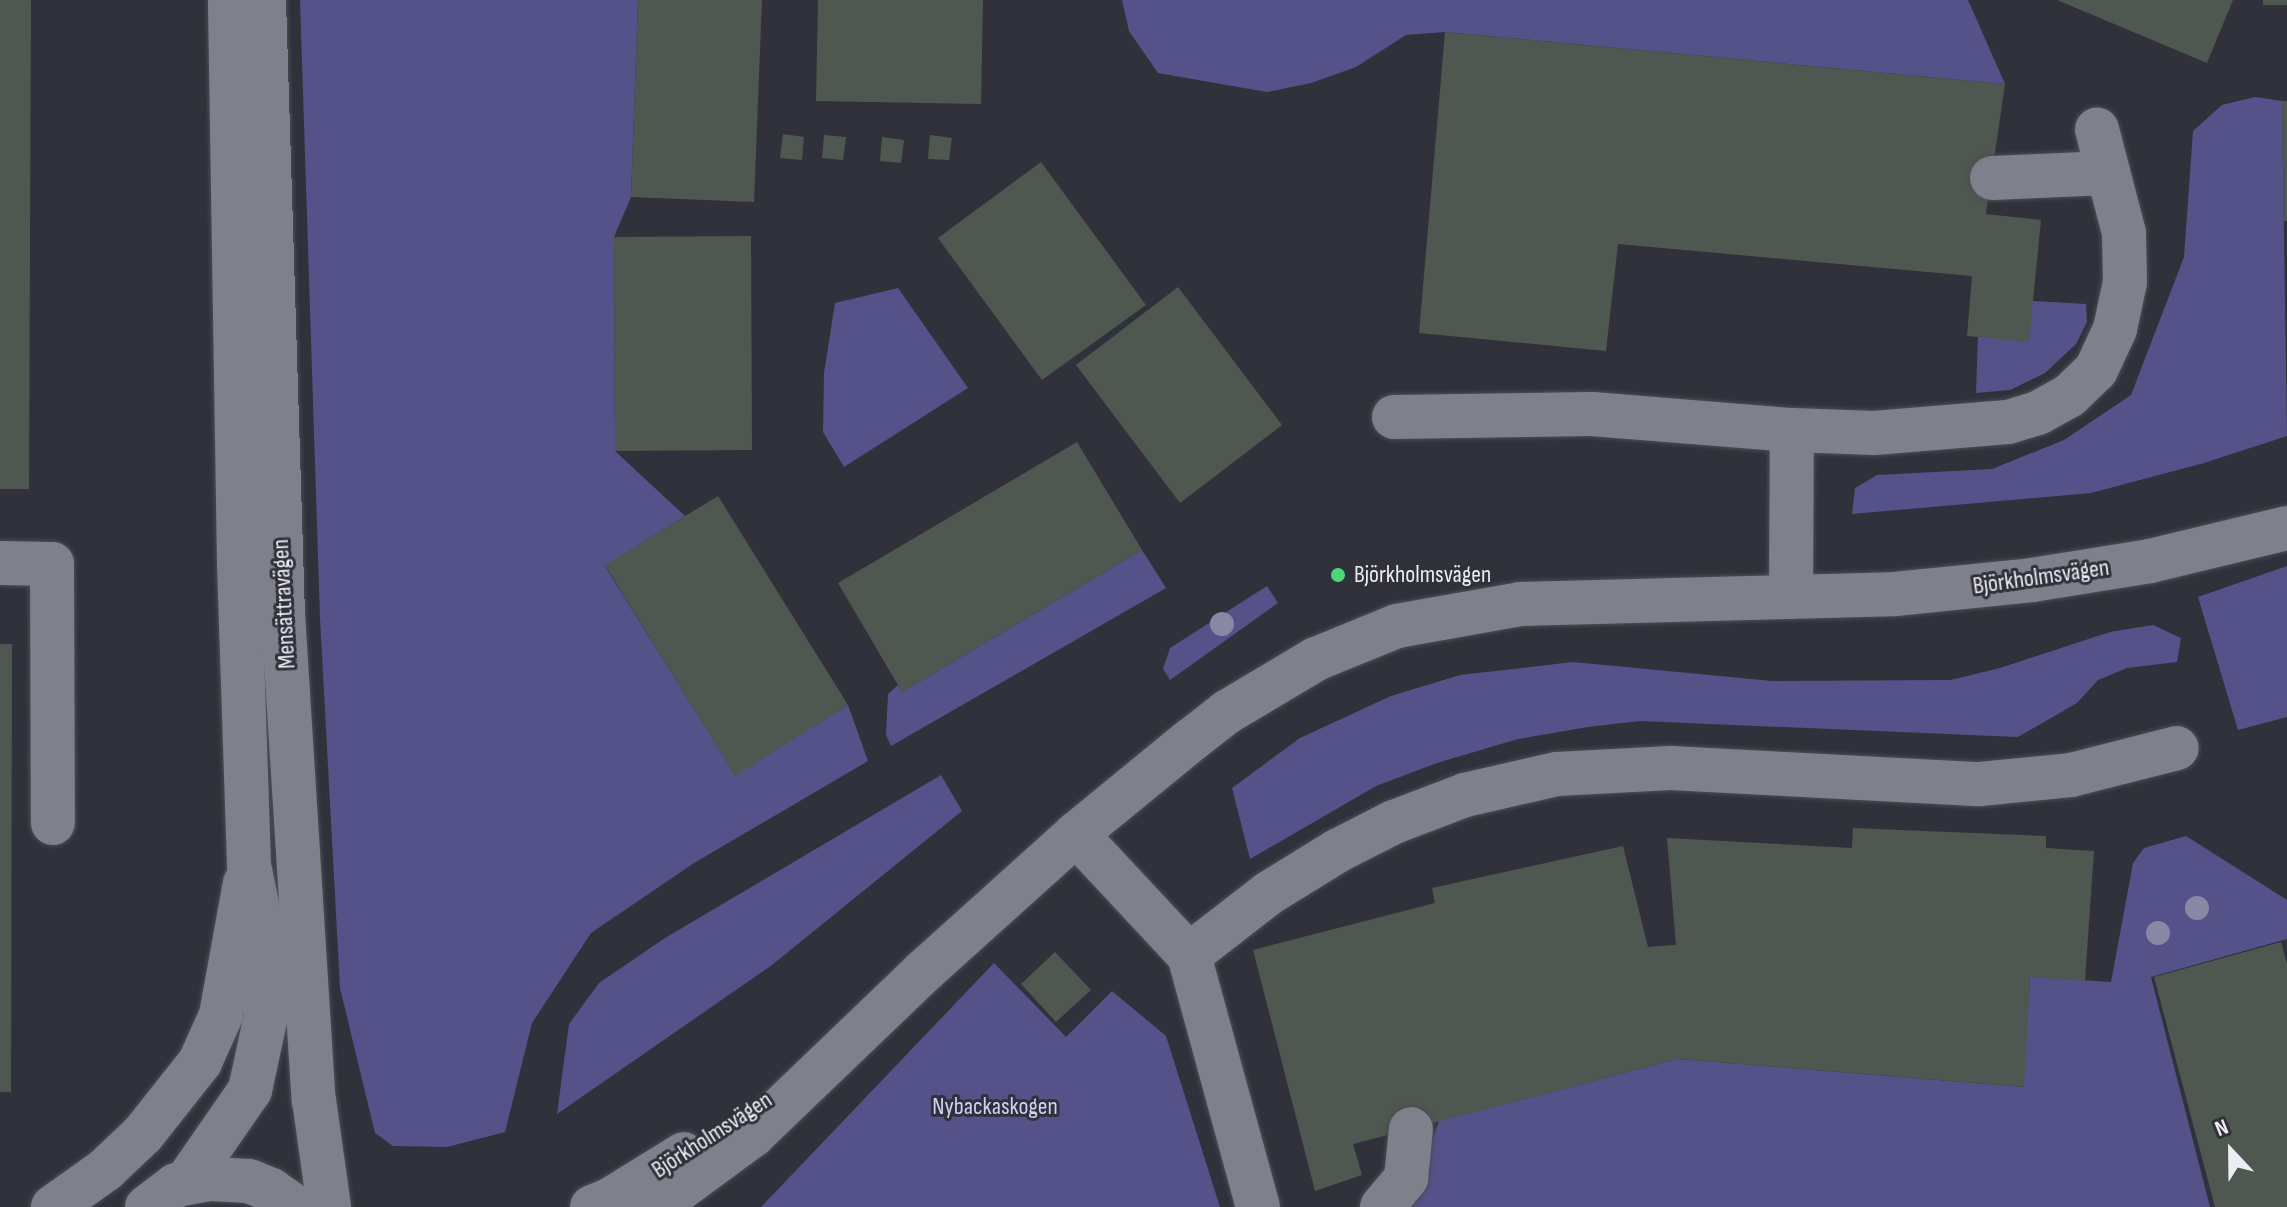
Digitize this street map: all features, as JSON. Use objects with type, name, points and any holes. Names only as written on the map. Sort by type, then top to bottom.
[{"type":"street","name":"Mensättravägen","points":[[187,1181],[250,1090],[266,1016],[265,943],[249,865],[239,563],[230,0]]},
{"type":"street","name":"Mensättravägen","points":[[264,0],[283,614],[314,1100],[329,1207]]},
{"type":"street","points":[[1394,417],[1592,414],[1792,430],[1874,433],[1994,424],[2038,413],[2069,396],[2096,370],[2115,329],[2125,282],[2124,233],[2097,129]]},
{"type":"street","points":[[1992,178],[2108,173]]},
{"type":"street","points":[[1791,597],[1792,430]]},
{"type":"street","name":"Björkholmsvägen","points":[[655,1207],[753,1135],[923,972],[1076,834],[1227,712],[1316,659],[1397,626],[1520,604],[1895,594],[2032,580],[2150,561],[2287,528]]},
{"type":"street","points":[[0,563],[52,564],[53,823]]},
{"type":"street","points":[[1189,955],[1269,893],[1379,829],[1465,795],[1545,777],[1671,768],[1980,784],[2071,775],[2177,748]]},
{"type":"street","points":[[1076,834],[1189,955],[1258,1207]]},
{"type":"street","points":[[53,1207],[105,1170],[143,1134],[200,1062],[221,1015],[249,865]]},
{"type":"street","name":"Björkholmsvägen","points":[[592,1207],[669,1164],[831,1060]]},
{"type":"street","points":[[1382,1207],[1406,1178],[1411,1129]]},
{"type":"street","points":[[147,1207],[176,1185],[187,1181],[249,1181],[271,1190],[295,1207]]},
{"type":"green space","points":[[300,0],[638,0],[631,197],[614,237],[615,451],[685,516],[605,566],[735,775],[848,705],[868,761],[694,863],[591,933],[532,1023],[505,1132],[447,1147],[393,1146],[375,1133],[340,988],[320,618]]},
{"type":"green space","points":[[1122,0],[1968,0],[2005,84],[1445,32],[1406,35],[1356,67],[1311,83],[1267,92],[1158,73],[1129,31]]},
{"type":"green space","points":[[2255,97],[2282,101],[2287,436],[2204,463],[2091,493],[1852,514],[1855,488],[1877,475],[1992,469],[2064,440],[2131,395],[2184,257],[2193,131],[2222,105]]},
{"type":"green space","points":[[898,288],[968,388],[844,467],[823,432],[824,373],[835,303]]},
{"type":"green space","points":[[2033,301],[2086,304],[2087,322],[2076,344],[2045,373],[2010,390],[1976,393],[1978,337]]},
{"type":"green space","points":[[1142,550],[1166,588],[891,746],[886,735],[888,694],[898,685],[902,692]]},
{"type":"green space","points":[[2287,566],[2287,717],[2238,730],[2198,597]]},
{"type":"green space","points":[[1267,586],[1278,603],[1170,680],[1163,669],[1170,648]]},
{"type":"green space","points":[[2153,625],[2181,638],[2177,662],[2127,668],[2098,680],[2077,703],[2018,737],[1640,721],[1588,727],[1518,739],[1437,763],[1376,786],[1250,859],[1232,788],[1300,738],[1391,696],[1460,675],[1573,662],[1772,681],[1951,680],[2000,668],[2110,632]]},
{"type":"green space","points":[[941,775],[962,811],[772,965],[557,1114],[569,1024],[599,983],[665,938]]},
{"type":"green space","points":[[2186,836],[2287,900],[2287,939],[2151,977],[2210,1207],[1408,1207],[1439,1121],[1678,1059],[2023,1087],[2030,977],[2111,982],[2133,863],[2144,848]]},
{"type":"green space","name":"Nybackaskogen","points":[[994,963],[1066,1037],[1112,991],[1166,1036],[1220,1207],[761,1207]]},
{"type":"building","points":[[0,0],[31,0],[29,489],[0,489]]},
{"type":"building","points":[[638,0],[762,0],[754,202],[631,197]]},
{"type":"building","points":[[818,0],[983,0],[981,104],[816,101]]},
{"type":"building","points":[[2057,0],[2233,0],[2207,63]]},
{"type":"building","points":[[2263,0],[2287,0],[2287,5],[2263,5]]},
{"type":"building","points":[[1445,32],[2005,84],[1986,214],[2041,220],[2029,342],[1967,336],[1972,276],[1618,244],[1606,351],[1419,333]]},
{"type":"building","points":[[2282,101],[2287,101],[2287,221],[2284,221]]},
{"type":"building","points":[[783,134],[804,137],[802,160],[780,158]]},
{"type":"building","points":[[824,135],[846,137],[843,160],[822,158]]},
{"type":"building","points":[[930,135],[952,138],[949,160],[928,159]]},
{"type":"building","points":[[882,137],[904,140],[901,163],[880,161]]},
{"type":"building","points":[[1041,162],[1146,305],[1042,380],[938,238]]},
{"type":"building","points":[[751,236],[752,450],[615,451],[614,237]]},
{"type":"building","points":[[1178,287],[1282,425],[1180,503],[1076,365]]},
{"type":"building","points":[[1077,442],[1142,550],[902,692],[838,583]]},
{"type":"building","points":[[718,496],[848,705],[735,776],[605,565]]},
{"type":"building","points":[[0,644],[12,644],[11,1092],[0,1092]]},
{"type":"building","points":[[1853,828],[2046,836],[2046,848],[2094,851],[2085,981],[2030,977],[2024,1087],[1678,1059],[1353,1144],[1362,1175],[1315,1191],[1253,950],[1435,903],[1432,888],[1623,846],[1648,947],[1676,945],[1667,838],[1852,848]]},
{"type":"building","points":[[2281,942],[2287,964],[2287,1207],[2215,1207],[2154,977]]},
{"type":"building","points":[[1055,952],[1091,990],[1056,1022],[1021,984]]},
{"type":"place","name":"Björkholmsvägen","points":[[1338,575]]}]
